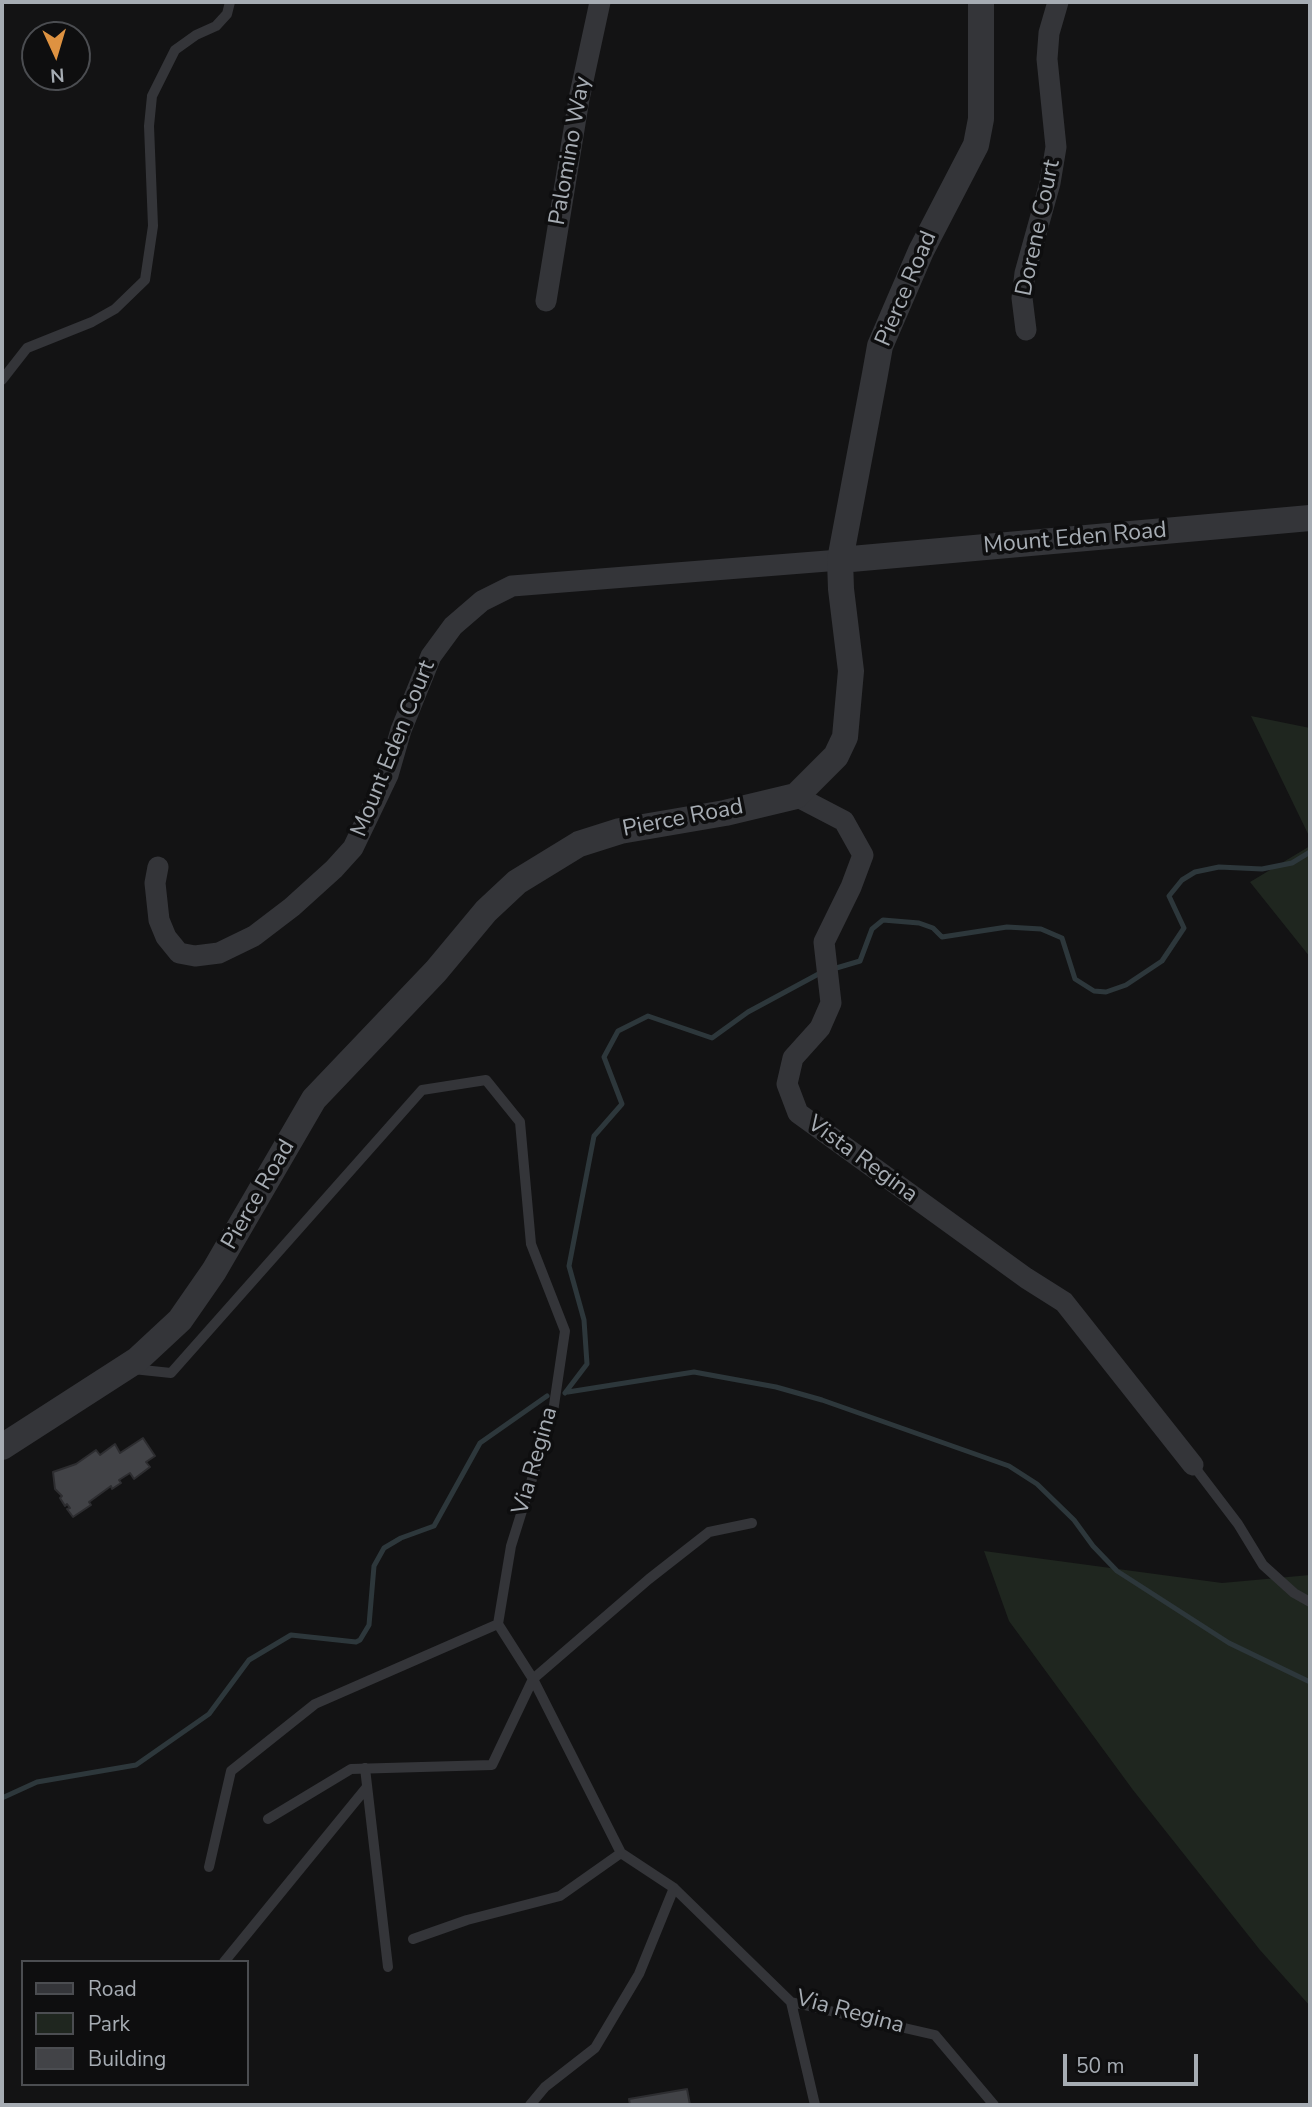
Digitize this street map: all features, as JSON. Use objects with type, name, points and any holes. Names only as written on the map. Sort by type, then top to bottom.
[{"type":"street","name":"Palomino Way","points":[[546,301],[579,99],[600,2]]},
{"type":"street","name":"Pierce Road","points":[[2,1447],[137,1360],[180,1320],[214,1272],[314,1099],[436,971],[486,911],[517,882],[579,844],[620,831],[725,813],[796,796],[836,755],[845,737],[851,671],[840,560],[880,346],[921,251],[976,145],[981,120],[981,2]]},
{"type":"street","name":"Dorene Court","points":[[1026,330],[1022,313],[1025,273],[1050,183],[1056,147],[1047,60],[1049,33],[1058,2]]},
{"type":"street","name":"Mount Eden Road","points":[[840,560],[1310,518]]},
{"type":"street","name":"Mount Eden Court","points":[[158,867],[155,894],[159,920],[166,937],[179,953],[195,956],[219,953],[254,936],[292,906],[353,849],[388,775],[401,730],[431,656],[453,626],[482,601],[512,586],[840,560]]},
{"type":"street","name":"Vista Regina","points":[[796,796],[844,821],[863,855],[851,887],[824,942],[831,1003],[820,1028],[793,1058],[787,1084],[798,1113],[1026,1278],[1064,1302],[1193,1465]]},
{"type":"lane","points":[[2,380],[27,348],[103,316],[115,309],[145,280],[153,226],[149,127],[152,96],[175,50],[196,35],[216,26],[227,14],[230,2]]},
{"type":"lane","name":"Via Regina","points":[[124,1368],[171,1373],[422,1090],[486,1080],[520,1122],[531,1244],[565,1331],[553,1412],[511,1546],[498,1624],[533,1679],[621,1853],[674,1888],[791,2002],[935,2035],[994,2105]]},
{"type":"lane","points":[[1193,1465],[1238,1524],[1263,1565],[1294,1593],[1310,1601]]},
{"type":"lane","points":[[268,1819],[351,1769],[492,1765],[533,1679],[649,1579],[709,1532],[752,1523]]},
{"type":"lane","points":[[209,1867],[231,1771],[315,1704],[498,1624]]},
{"type":"lane","points":[[365,1768],[388,1967]]},
{"type":"lane","points":[[225,1960],[367,1787]]},
{"type":"lane","points":[[413,1938],[467,1920],[560,1896],[621,1853]]},
{"type":"lane","points":[[530,2105],[545,2087],[595,2048],[639,1974],[674,1888]]},
{"type":"lane","points":[[791,2002],[815,2105]]},
{"type":"green space","points":[[1251,716],[1310,728],[1310,838]]},
{"type":"green space","points":[[1310,846],[1310,957],[1250,882]]},
{"type":"green space","points":[[984,1551],[1222,1583],[1310,1575],[1310,2006],[1260,1950],[1133,1790],[1009,1621]]},
{"type":"building","points":[[143,1438],[155,1456],[146,1462],[150,1467],[134,1479],[130,1473],[119,1480],[121,1483],[112,1489],[111,1486],[73,1517],[67,1509],[70,1508],[67,1504],[65,1506],[60,1498],[62,1496],[55,1489],[53,1472],[76,1464],[96,1450],[100,1455],[115,1444],[120,1453]]},
{"type":"building","points":[[687,2089],[690,2105],[630,2105],[629,2099]]},
{"type":"waterway","points":[[833,969],[860,961],[872,929],[883,920],[919,923],[933,928],[942,937],[1007,927],[1041,929],[1062,938],[1075,979],[1094,991],[1106,992],[1126,985],[1162,961],[1184,928],[1169,896],[1182,880],[1195,872],[1219,867],[1262,869],[1292,863],[1310,852]]},
{"type":"waterway","points":[[565,1393],[587,1364],[584,1320],[569,1266],[594,1136],[622,1104],[604,1057],[618,1031],[648,1016],[712,1038],[748,1012],[824,971]]},
{"type":"waterway","points":[[568,1392],[694,1372],[776,1387],[822,1400],[1009,1466],[1037,1484],[1074,1520],[1093,1546],[1117,1571],[1229,1643],[1310,1682]]},
{"type":"waterway","points":[[2,1798],[37,1782],[136,1765],[209,1714],[249,1660],[291,1635],[356,1642],[360,1640],[369,1625],[374,1566],[384,1548],[401,1538],[434,1526],[480,1443],[547,1396]]}]
